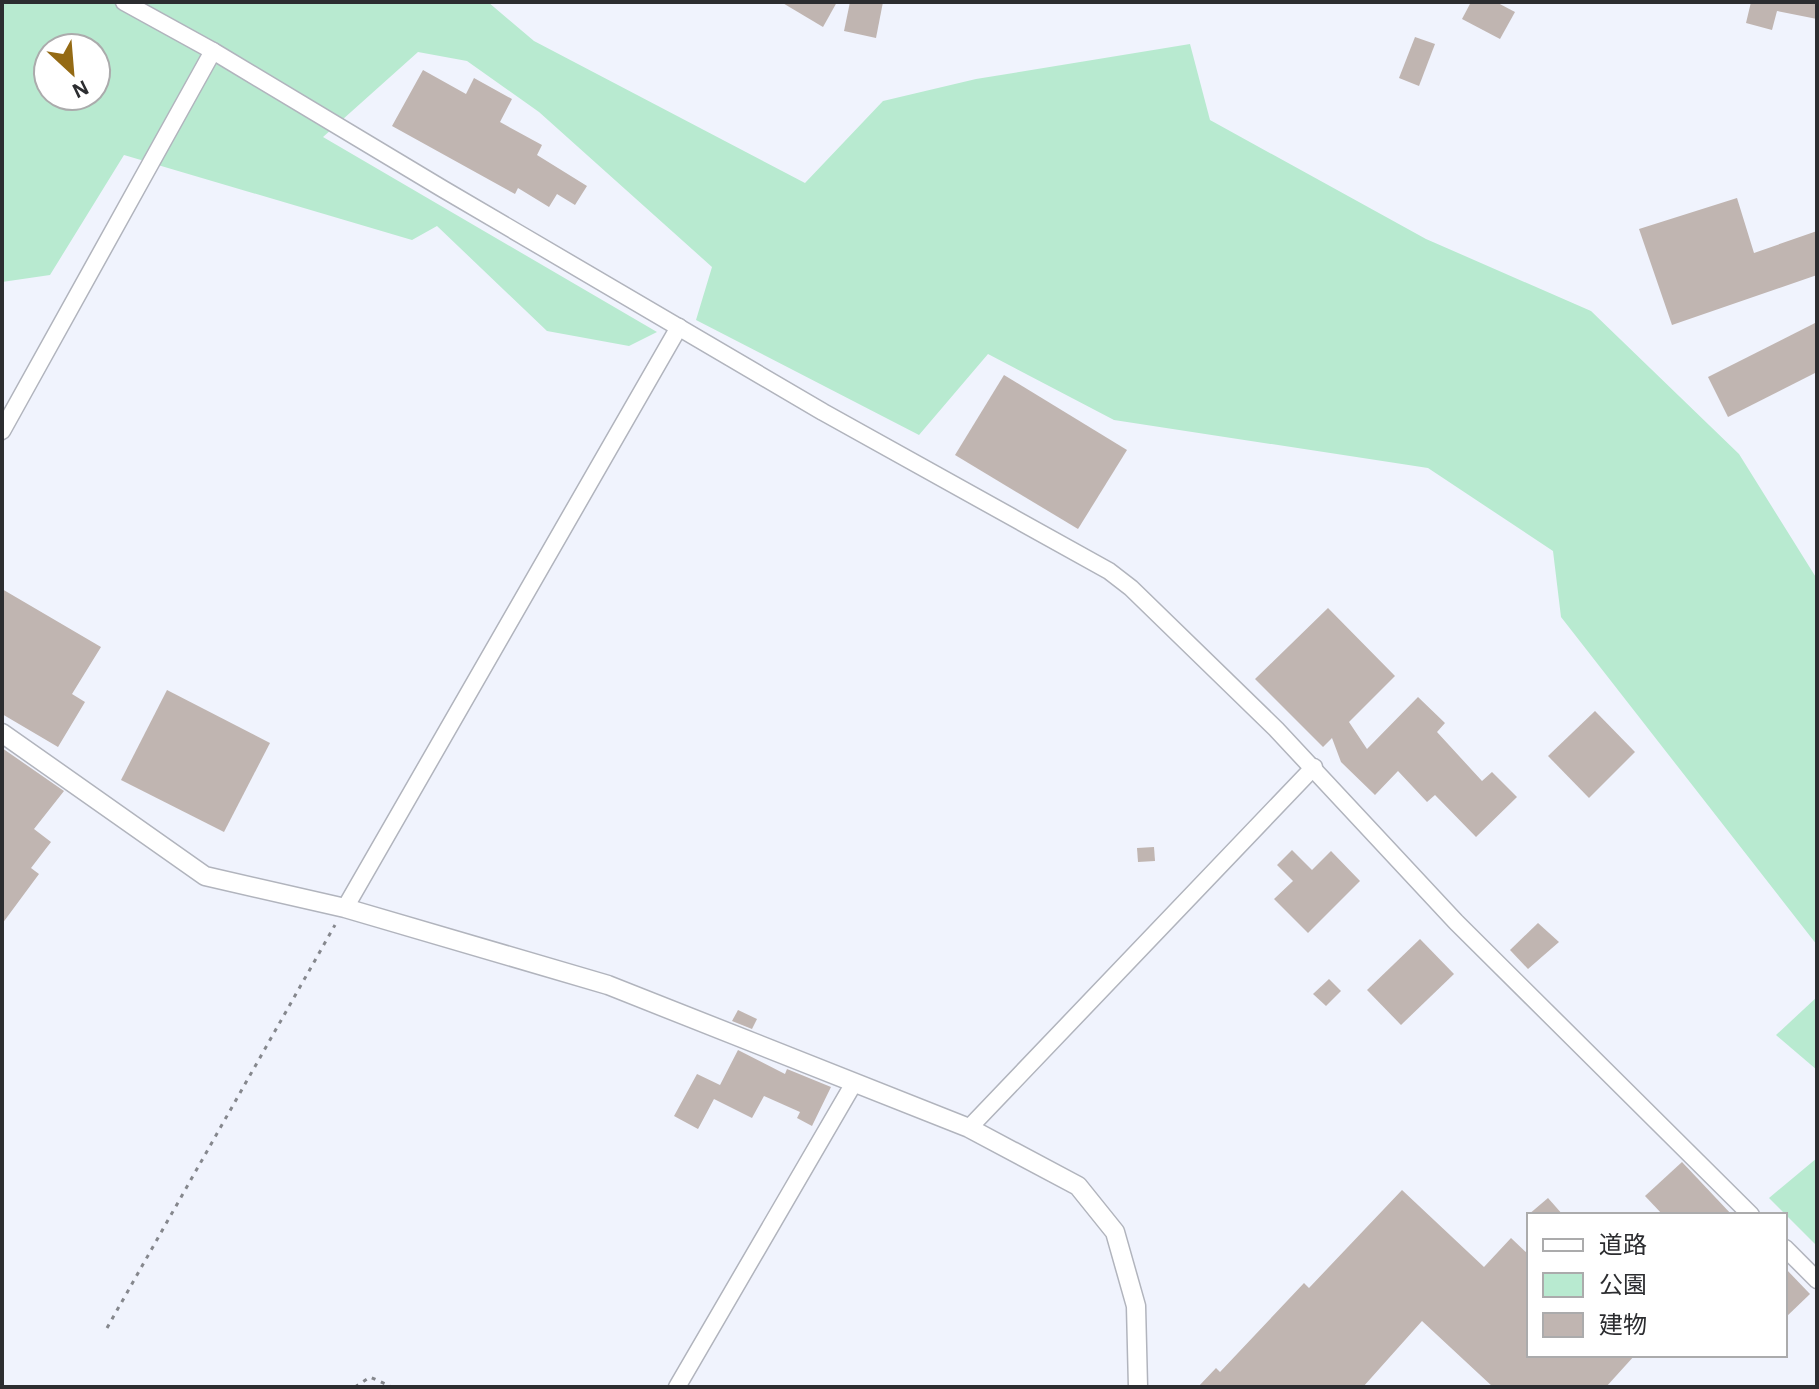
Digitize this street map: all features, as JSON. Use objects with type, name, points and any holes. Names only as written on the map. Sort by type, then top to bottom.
[{"type":"street","points":[[124,2],[213,51],[823,412],[1109,571],[1131,588],[1314,767],[1456,922],[1749,1213]]},
{"type":"street","points":[[2,431],[213,51]]},
{"type":"street","points":[[345,908],[679,327]]},
{"type":"street","points":[[2,733],[205,876],[345,908],[608,985],[969,1128],[1078,1186],[1115,1232],[1136,1306],[1138,1387]]},
{"type":"street","points":[[969,1128],[1314,767]]},
{"type":"street","points":[[677,1387],[854,1083]]},
{"type":"street","points":[[1787,1250],[1817,1280]]},
{"type":"path","points":[[107,1328],[345,908]]},
{"type":"path","points":[[355,1387],[370,1377],[392,1387]]},
{"type":"green space","points":[[2,2],[488,2],[534,41],[805,183],[883,101],[976,79],[1190,44],[1210,120],[1426,239],[1591,311],[1739,454],[1817,579],[1817,945],[1561,617],[1553,551],[1428,468],[1114,420],[988,354],[919,435],[696,320],[712,267],[539,112],[467,61],[418,52],[323,137],[657,332],[629,346],[547,331],[437,226],[412,240],[124,155],[50,275],[2,282]]},
{"type":"green space","points":[[1817,997],[1817,1070],[1776,1035]]},
{"type":"green space","points":[[1817,1158],[1817,1246],[1787,1213],[1769,1198]]},
{"type":"building","points":[[781,2],[837,2],[823,27]]},
{"type":"building","points":[[850,2],[883,2],[876,38],[844,31]]},
{"type":"building","points":[[1471,2],[1496,2],[1515,12],[1500,39],[1462,19]]},
{"type":"building","points":[[1751,2],[1817,2],[1817,19],[1777,11],[1772,30],[1746,23]]},
{"type":"building","points":[[1415,37],[1435,44],[1419,86],[1399,78]]},
{"type":"building","points":[[423,70],[466,94],[474,78],[512,99],[500,122],[542,145],[537,155],[587,186],[575,205],[557,194],[549,207],[518,188],[515,194],[392,126]]},
{"type":"building","points":[[1737,198],[1754,253],[1817,231],[1817,275],[1672,325],[1639,229]]},
{"type":"building","points":[[1817,322],[1817,372],[1728,417],[1708,377]]},
{"type":"building","points":[[1004,375],[1127,450],[1078,529],[955,455]]},
{"type":"building","points":[[2,589],[101,647],[72,694],[85,702],[58,747],[2,714]]},
{"type":"building","points":[[1328,608],[1395,676],[1349,722],[1367,749],[1418,697],[1445,723],[1437,732],[1482,781],[1492,772],[1517,797],[1476,837],[1435,795],[1427,802],[1398,771],[1375,795],[1341,762],[1332,738],[1323,747],[1255,679]]},
{"type":"building","points":[[167,690],[270,743],[224,832],[121,780]]},
{"type":"building","points":[[1595,711],[1635,752],[1589,798],[1548,756]]},
{"type":"building","points":[[2,748],[64,791],[34,829],[51,842],[31,868],[39,874],[2,924]]},
{"type":"building","points":[[1154,847],[1155,861],[1138,862],[1137,848]]},
{"type":"building","points":[[1292,850],[1312,870],[1331,851],[1360,881],[1308,933],[1274,899],[1293,881],[1277,865]]},
{"type":"building","points":[[1538,923],[1559,942],[1528,969],[1510,950]]},
{"type":"building","points":[[1420,939],[1454,974],[1401,1025],[1367,990]]},
{"type":"building","points":[[1329,979],[1341,991],[1326,1006],[1313,994]]},
{"type":"building","points":[[738,1010],[757,1019],[752,1029],[732,1021]]},
{"type":"building","points":[[738,1050],[785,1074],[787,1069],[831,1087],[812,1126],[797,1118],[800,1112],[764,1096],[752,1118],[714,1099],[698,1129],[674,1116],[697,1074],[720,1085]]},
{"type":"building","points":[[1682,1162],[1730,1213],[1661,1213],[1645,1196]]},
{"type":"building","points":[[1402,1190],[1484,1267],[1511,1238],[1527,1253],[1527,1357],[1633,1357],[1606,1387],[1493,1387],[1422,1321],[1363,1387],[1198,1387],[1216,1368],[1220,1372],[1304,1283],[1309,1288]]},
{"type":"building","points":[[1548,1198],[1561,1213],[1530,1213]]},
{"type":"building","points":[[1787,1270],[1810,1294],[1787,1316]]}]
